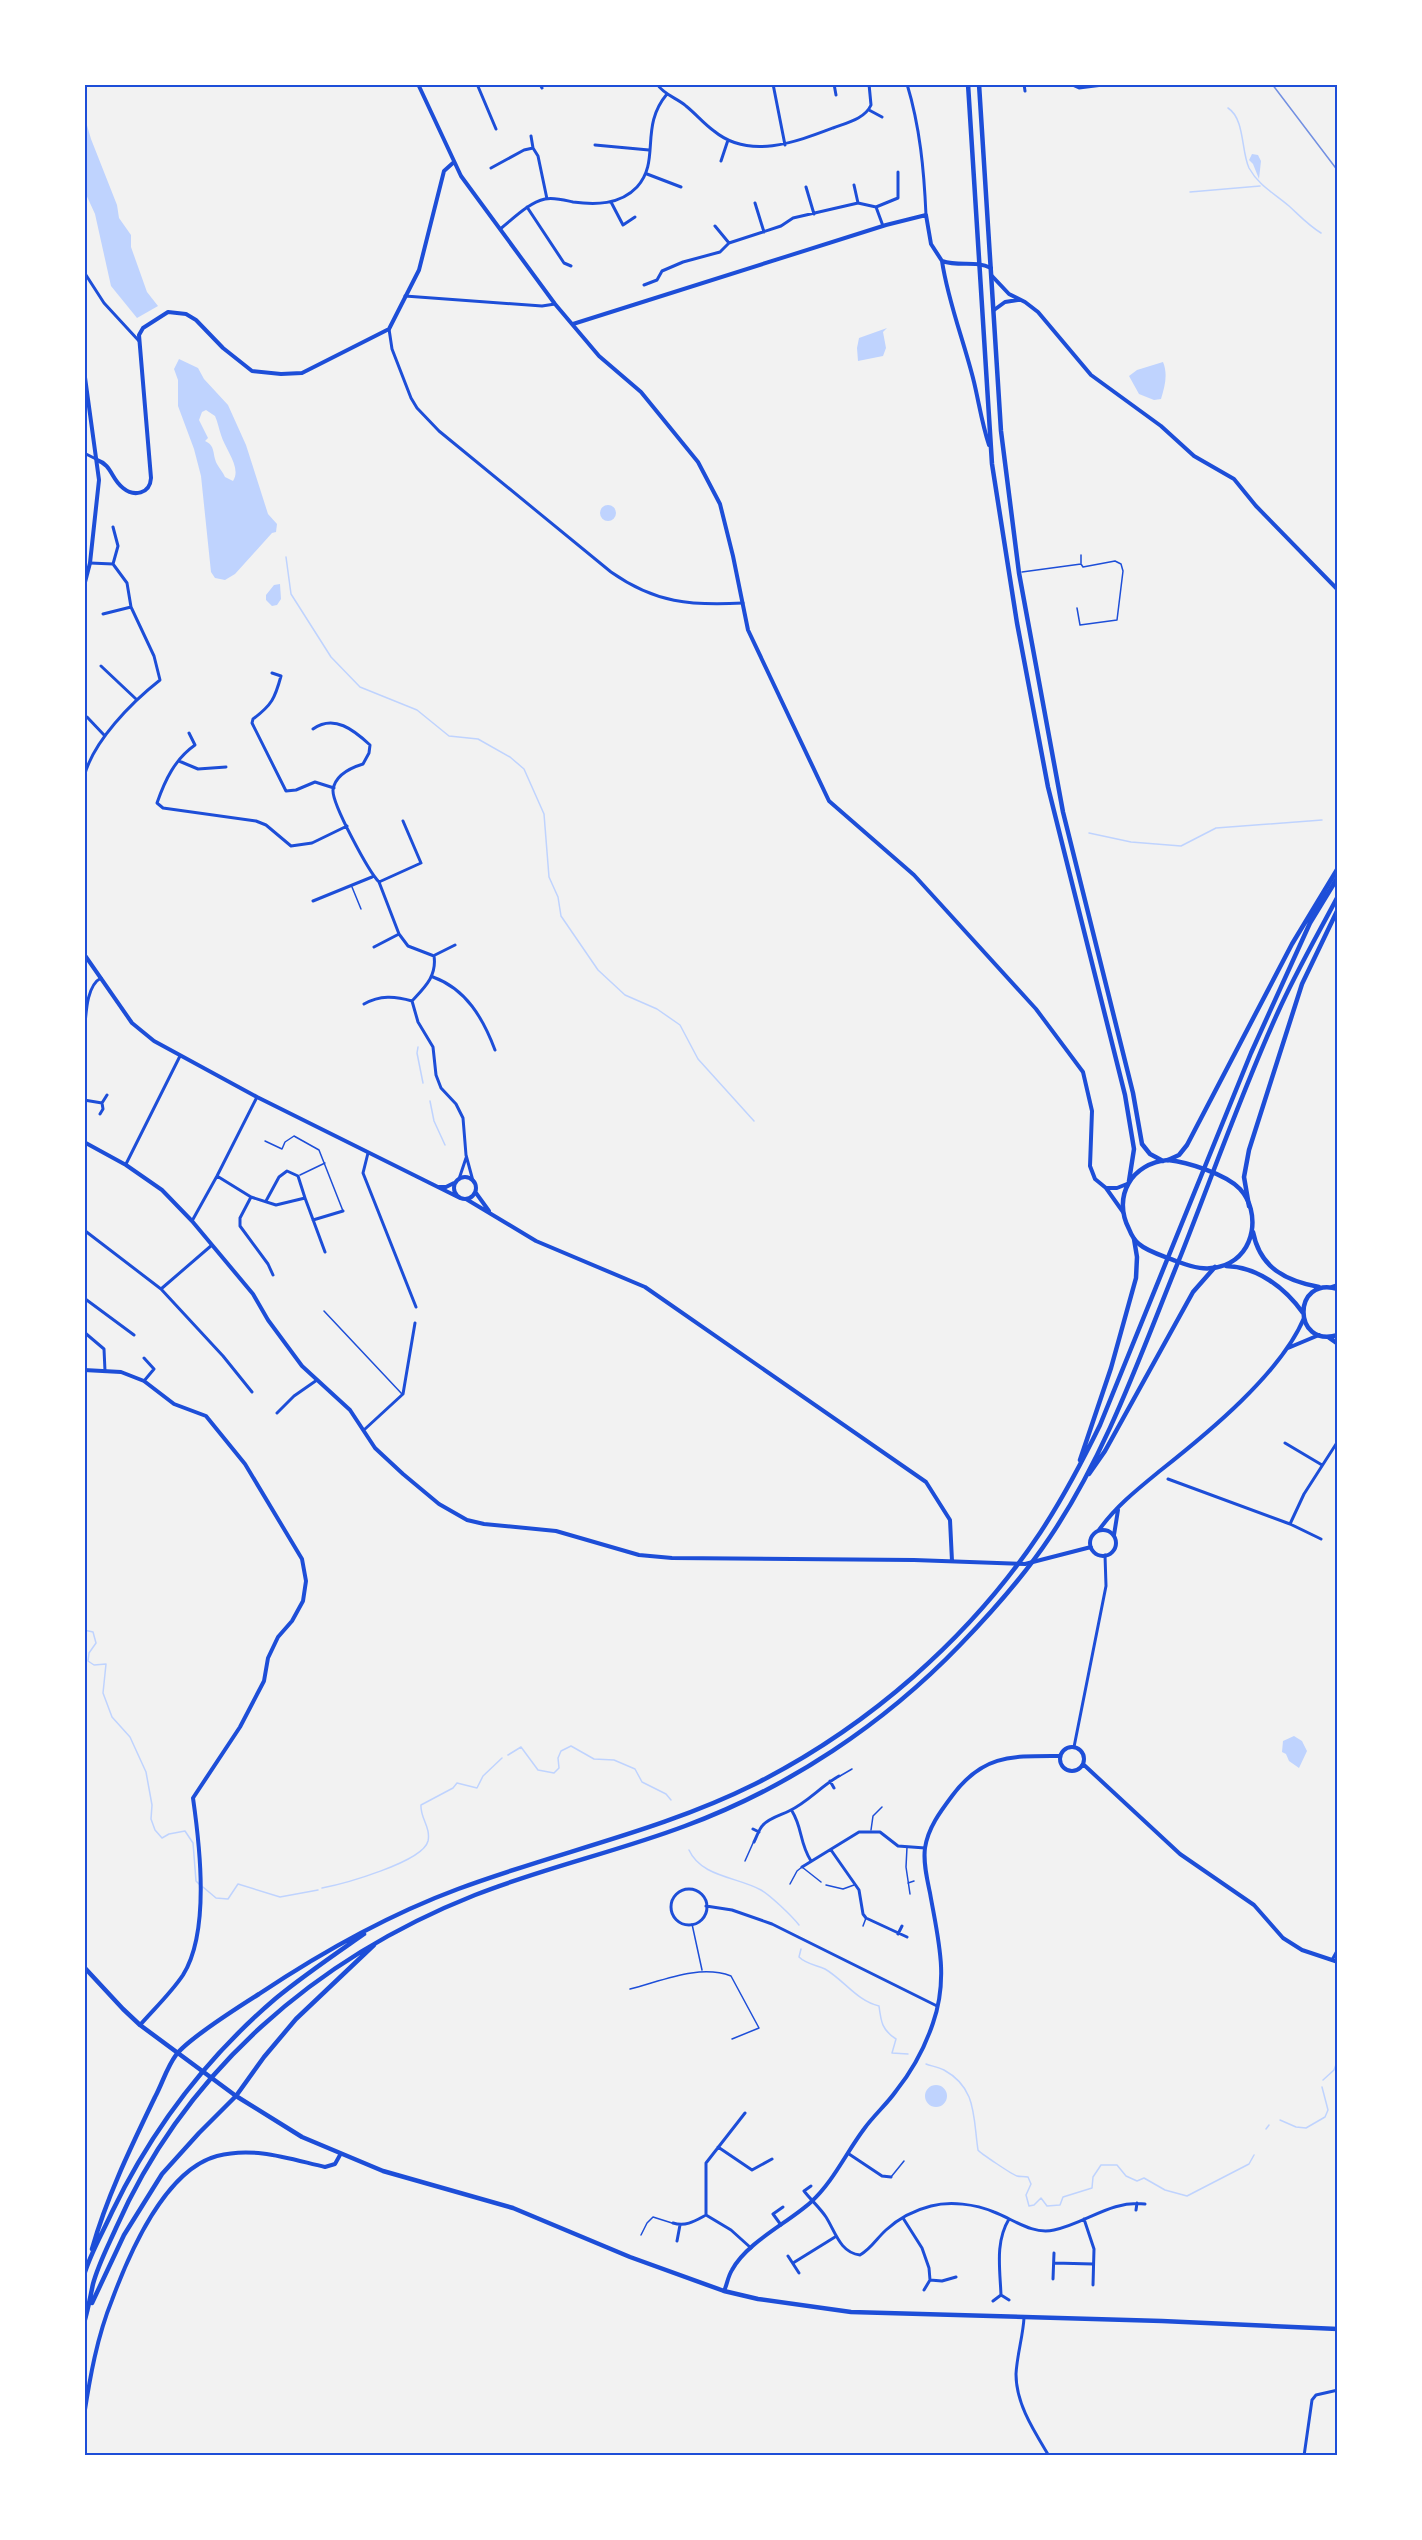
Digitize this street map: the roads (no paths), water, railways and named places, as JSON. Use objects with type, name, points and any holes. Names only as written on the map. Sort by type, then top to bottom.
[{"type":"main road","points":[[969,84],[990,445],[1012,594],[1048,787],[1125,1095],[1134,1149],[1128,1182],[1122,1199],[1123,1212],[1134,1239],[1137,1257],[1136,1278],[1078,1468]]},
{"type":"main road","points":[[979,84],[1004,463],[1019,573],[1063,812],[1133,1093],[1140,1136],[1145,1149],[1166,1160],[1192,1165],[1224,1178],[1239,1188],[1249,1206]]},
{"type":"main road","points":[[1128,1182],[1148,1165],[1179,1155],[1187,1145],[1292,944],[1338,868]]},
{"type":"main road","points":[[84,2275],[101,2217],[131,2146],[177,2053],[238,2008],[339,1943],[457,1889],[620,1837],[696,1810],[736,1792],[815,1749],[900,1688],[963,1628],[1004,1582],[1040,1533],[1078,1468],[1121,1375],[1251,1053],[1311,923],[1338,877]]},
{"type":"main road","points":[[90,2307],[93,2284],[103,2259],[136,2187],[156,2153],[203,2087],[251,2035],[301,1992],[344,1961],[407,1925],[477,1894],[690,1824],[737,1804],[835,1749],[883,1715],[914,1689],[958,1648],[1016,1583],[1052,1535],[1108,1432],[1279,1010],[1338,896]]},
{"type":"main road","points":[[1338,909],[1302,984],[1249,1150],[1244,1177],[1253,1230],[1260,1254],[1271,1268],[1287,1279],[1320,1288],[1338,1287]]},
{"type":"main road","points":[[1224,1266],[1246,1248],[1253,1230]]},
{"type":"main road","points":[[1134,1239],[1142,1247],[1190,1267],[1244,1268],[1268,1279],[1290,1298],[1307,1325],[1319,1335],[1328,1337],[1338,1344]]},
{"type":"main road","points":[[1078,1489],[1105,1451],[1192,1292],[1215,1268]]},
{"type":"main road","points":[[1303,1316],[1308,1296],[1320,1288]]},
{"type":"main road","points":[[1328,1337],[1338,1335]]},
{"type":"main road","points":[[92,2249],[141,2158],[170,2114],[216,2057],[275,1999],[374,1928]]},
{"type":"main road","points":[[84,2323],[124,2235],[162,2174],[236,2096],[284,2031],[322,1992],[378,1941]]},
{"type":"main road","points":[[84,1967],[141,2025],[236,2096],[302,2137],[340,2155],[383,2171],[513,2208],[630,2257],[724,2291],[833,2311],[1162,2320],[1338,2329]]},
{"type":"street","points":[[418,84],[461,176],[555,304],[599,356],[641,392],[698,462],[720,504],[747,630],[829,801],[914,875],[1036,1009],[1083,1072],[1092,1111],[1090,1166],[1095,1179],[1106,1188],[1123,1212]]},
{"type":"street","points":[[477,84],[496,129]]},
{"type":"street","points":[[657,84],[667,94],[684,104],[714,132],[728,140],[760,146],[785,145],[858,118],[869,110],[871,105],[869,84]]},
{"type":"street","points":[[773,84],[785,145]]},
{"type":"street","points":[[834,84],[836,95]]},
{"type":"street","points":[[907,84],[923,159],[926,215],[931,244],[942,261],[944,282],[974,381],[980,419],[990,445]]},
{"type":"street","points":[[1024,84],[1025,91]]},
{"type":"street","points":[[1070,84],[1079,88],[1111,84]]},
{"type":"street","points":[[500,229],[527,207],[547,199],[591,204],[611,202],[629,194],[646,174],[653,116],[667,94]]},
{"type":"street","points":[[869,110],[882,117]]},
{"type":"street","points":[[531,136],[533,148],[538,156],[547,199]]},
{"type":"street","points":[[721,161],[728,140]]},
{"type":"street","points":[[595,145],[650,150]]},
{"type":"street","points":[[491,168],[524,150],[533,148]]},
{"type":"street","points":[[454,162],[444,171],[425,251],[389,329],[392,349],[411,398],[439,431],[621,579],[674,601],[695,605],[743,603]]},
{"type":"street","points":[[644,285],[657,280],[662,271],[683,262],[720,252],[729,243],[781,226],[793,218],[858,203],[876,207],[898,198],[901,177],[898,172]]},
{"type":"street","points":[[646,174],[681,188]]},
{"type":"street","points":[[854,185],[858,203]]},
{"type":"street","points":[[806,187],[814,214]]},
{"type":"street","points":[[611,202],[623,225],[635,217]]},
{"type":"street","points":[[755,203],[764,232]]},
{"type":"street","points":[[527,207],[564,263],[571,266]]},
{"type":"street","points":[[876,207],[883,226]]},
{"type":"street","points":[[573,324],[883,226],[926,215]]},
{"type":"street","points":[[715,226],[729,243]]},
{"type":"street","points":[[942,261],[962,266],[979,264],[991,268]]},
{"type":"street","points":[[84,272],[104,303],[139,341]]},
{"type":"street","points":[[991,275],[1003,289],[1038,312],[1091,375],[1161,426],[1194,456],[1234,479],[1256,506],[1338,590]]},
{"type":"street","points":[[405,296],[542,306],[555,304]]},
{"type":"street","points":[[994,310],[1005,302],[1019,300]]},
{"type":"street","points":[[84,453],[106,464],[120,484],[129,491],[141,492],[149,486],[151,478],[139,335],[143,328],[168,312],[186,314],[196,320],[223,348],[252,371],[281,374],[303,372],[389,329]]},
{"type":"street","points":[[84,370],[99,480],[90,563],[84,583]]},
{"type":"street","points":[[112,527],[118,546],[113,564]]},
{"type":"street","points":[[84,777],[85,767],[105,736],[136,699],[160,680],[154,656],[131,606],[128,583],[113,564],[90,563]]},
{"type":"street","points":[[103,614],[131,606]]},
{"type":"street","points":[[101,666],[136,699]]},
{"type":"street","points":[[272,673],[281,676],[275,697],[269,707],[253,719],[252,723],[286,791],[290,792],[320,782],[334,788]]},
{"type":"street","points":[[87,717],[105,736]]},
{"type":"street","points":[[313,729],[328,722],[342,725],[370,746],[363,764],[350,768],[336,781],[333,794],[354,844],[379,882],[399,934],[408,946],[434,956],[455,945]]},
{"type":"street","points":[[189,733],[195,746],[179,761],[162,788],[157,803],[163,808],[256,821],[266,825],[291,846],[312,843],[347,826]]},
{"type":"street","points":[[179,761],[198,769],[226,767]]},
{"type":"street","points":[[379,882],[421,863],[403,821]]},
{"type":"street","points":[[313,901],[373,876]]},
{"type":"street","points":[[374,947],[399,934]]},
{"type":"street","points":[[84,954],[117,1004],[138,1030],[180,1056],[257,1097],[431,1185],[466,1199],[536,1241],[645,1287],[926,1482],[950,1520],[952,1561]]},
{"type":"street","points":[[412,1001],[432,977],[434,956]]},
{"type":"street","points":[[432,977],[456,989],[473,1005],[495,1050]]},
{"type":"street","points":[[84,1036],[92,989],[96,980],[101,978]]},
{"type":"street","points":[[364,1004],[376,997],[399,997],[412,1001]]},
{"type":"street","points":[[412,1001],[418,1022],[433,1047],[436,1075],[441,1088],[456,1104],[463,1118],[466,1155],[475,1192],[490,1213]]},
{"type":"street","points":[[126,1165],[180,1056]]},
{"type":"street","points":[[100,1114],[103,1109],[102,1103],[107,1095]]},
{"type":"street","points":[[192,1221],[257,1097]]},
{"type":"street","points":[[84,1100],[102,1103]]},
{"type":"street","points":[[84,1142],[126,1165],[162,1190],[192,1221],[253,1294],[290,1351],[350,1410],[365,1429],[375,1448],[422,1491],[467,1520],[484,1524],[556,1531],[639,1555],[672,1558],[1025,1564],[1091,1547]]},
{"type":"street","points":[[369,1152],[363,1173],[416,1307]]},
{"type":"street","points":[[460,1198],[454,1191],[466,1155]]},
{"type":"street","points":[[265,1202],[282,1172],[293,1172],[298,1176],[325,1252]]},
{"type":"street","points":[[217,1176],[251,1197],[276,1205],[305,1198]]},
{"type":"street","points":[[431,1185],[446,1187],[466,1177],[473,1180]]},
{"type":"street","points":[[1106,1188],[1117,1188],[1128,1182]]},
{"type":"street","points":[[466,1199],[472,1197],[475,1192]]},
{"type":"street","points":[[251,1197],[240,1218],[240,1226],[268,1264],[273,1275]]},
{"type":"street","points":[[313,1220],[343,1211]]},
{"type":"street","points":[[84,1230],[161,1289],[223,1356],[252,1392]]},
{"type":"street","points":[[161,1289],[212,1245]]},
{"type":"street","points":[[84,1298],[134,1335]]},
{"type":"street","points":[[1105,1555],[1096,1553],[1091,1547],[1091,1539],[1137,1489],[1194,1443],[1265,1375],[1287,1348],[1303,1316]]},
{"type":"street","points":[[365,1429],[403,1394],[415,1323]]},
{"type":"street","points":[[84,1332],[104,1349],[105,1371]]},
{"type":"street","points":[[1287,1348],[1319,1335]]},
{"type":"street","points":[[144,1358],[154,1369],[144,1381]]},
{"type":"street","points":[[84,1370],[121,1372],[144,1381],[165,1399],[196,1410],[212,1423],[245,1464],[273,1507],[302,1559],[306,1581],[303,1601],[292,1621],[278,1637],[268,1658],[264,1681],[245,1718],[193,1798],[199,1836],[199,1934],[183,1975],[141,2025]]},
{"type":"street","points":[[276,1413],[294,1395],[317,1380]]},
{"type":"street","points":[[1290,1524],[1304,1494],[1338,1442]]},
{"type":"street","points":[[1285,1443],[1322,1465]]},
{"type":"street","points":[[1168,1479],[1290,1524],[1321,1539]]},
{"type":"street","points":[[1105,1555],[1114,1548],[1118,1509]]},
{"type":"street","points":[[1099,1530],[1107,1531],[1114,1536]]},
{"type":"street","points":[[1074,1747],[1106,1586],[1105,1555]]},
{"type":"street","points":[[1060,1756],[1064,1750],[1074,1747]]},
{"type":"street","points":[[1060,1756],[1063,1766],[1068,1770],[1079,1769],[1083,1764],[1083,1753],[1074,1747]]},
{"type":"street","points":[[724,2291],[732,2269],[751,2248],[813,2201],[849,2154],[863,2130],[896,2092],[921,2050],[933,2023],[942,1961],[926,1874],[925,1848],[937,1816],[958,1788],[976,1770],[991,1761],[1019,1755],[1060,1756]]},
{"type":"street","points":[[1083,1764],[1180,1854],[1254,1905],[1283,1938],[1302,1950],[1338,1962]]},
{"type":"street","points":[[754,1842],[768,1821],[791,1810],[817,1793],[823,1785],[839,1776]]},
{"type":"street","points":[[830,1781],[834,1788]]},
{"type":"street","points":[[791,1810],[798,1821],[801,1844],[811,1861]]},
{"type":"street","points":[[753,1829],[759,1832]]},
{"type":"street","points":[[802,1867],[859,1832],[871,1830],[880,1832],[898,1846],[925,1848]]},
{"type":"street","points":[[831,1850],[845,1874],[859,1890],[862,1914],[907,1938]]},
{"type":"street","points":[[693,1889],[702,1896],[706,1906],[701,1919],[692,1924],[681,1923],[673,1914],[671,1903],[682,1890],[693,1889]]},
{"type":"street","points":[[706,1906],[732,1910],[772,1924],[937,2006]]},
{"type":"street","points":[[898,1934],[902,1926]]},
{"type":"street","points":[[1332,1960],[1338,1948]]},
{"type":"street","points":[[706,2215],[706,2163],[745,2113]]},
{"type":"street","points":[[718,2147],[752,2170],[772,2159]]},
{"type":"street","points":[[84,2416],[98,2344],[111,2301],[158,2206],[185,2174],[215,2157],[244,2151],[265,2153],[325,2167],[334,2164],[340,2155]]},
{"type":"street","points":[[849,2154],[882,2176],[891,2177]]},
{"type":"street","points":[[811,2186],[804,2191],[826,2217],[835,2237],[846,2248],[860,2255],[866,2252],[886,2230],[903,2218],[932,2205],[951,2204],[982,2208],[1041,2231],[1054,2230],[1116,2205],[1145,2204]]},
{"type":"street","points":[[1136,2210],[1137,2203]]},
{"type":"street","points":[[781,2225],[773,2214],[783,2207]]},
{"type":"street","points":[[673,2223],[680,2225],[693,2223],[706,2215]]},
{"type":"street","points":[[706,2215],[731,2230],[751,2248]]},
{"type":"street","points":[[903,2218],[922,2248],[929,2268],[930,2280],[924,2290]]},
{"type":"street","points":[[1001,2295],[1000,2241],[1001,2232],[1009,2219]]},
{"type":"street","points":[[1084,2219],[1093,2241],[1093,2285]]},
{"type":"street","points":[[677,2241],[680,2225]]},
{"type":"street","points":[[793,2263],[835,2237]]},
{"type":"street","points":[[1053,2279],[1054,2253]]},
{"type":"street","points":[[788,2256],[799,2273]]},
{"type":"street","points":[[1054,2263],[1093,2264]]},
{"type":"street","points":[[930,2280],[942,2281],[956,2277]]},
{"type":"street","points":[[1001,2295],[1009,2300]]},
{"type":"street","points":[[993,2301],[1001,2295]]},
{"type":"street","points":[[1024,2318],[1016,2372],[1017,2390],[1021,2405],[1049,2456]]},
{"type":"street","points":[[1304,2456],[1312,2400],[1316,2395],[1338,2390]]},
{"type":"lane","points":[[1081,555],[1081,564]]},
{"type":"lane","points":[[1019,573],[1081,564],[1083,567],[1115,561],[1121,564],[1123,571],[1119,617],[1114,621],[1080,625],[1077,608]]},
{"type":"lane","points":[[351,886],[361,909]]},
{"type":"lane","points":[[265,1141],[282,1149],[291,1137],[298,1137],[319,1150],[326,1162],[343,1211]]},
{"type":"lane","points":[[298,1176],[326,1162]]},
{"type":"lane","points":[[324,1311],[403,1394]]},
{"type":"lane","points":[[839,1776],[852,1769]]},
{"type":"lane","points":[[871,1830],[873,1816],[882,1806]]},
{"type":"lane","points":[[745,1861],[754,1842]]},
{"type":"lane","points":[[907,1847],[907,1883],[910,1894]]},
{"type":"lane","points":[[790,1884],[802,1867],[821,1882]]},
{"type":"lane","points":[[907,1883],[914,1881]]},
{"type":"lane","points":[[826,1885],[843,1889],[855,1884]]},
{"type":"lane","points":[[863,1926],[866,1918]]},
{"type":"lane","points":[[692,1924],[702,1971]]},
{"type":"lane","points":[[630,1989],[702,1971],[716,1971],[731,1976],[759,2028],[732,2039]]},
{"type":"lane","points":[[891,2177],[904,2161]]},
{"type":"lane","points":[[899,2169],[903,2172]]},
{"type":"lane","points":[[641,2235],[646,2223],[653,2217],[673,2223]]},
{"type":"water","points":[[84,115],[117,205],[119,218],[131,235],[131,247],[147,292],[158,306],[137,318],[111,286],[95,214],[84,190]]},
{"type":"water","points":[[1252,154],[1258,155],[1261,161],[1259,179],[1249,160]]},
{"type":"water","points":[[887,328],[883,332],[886,348],[883,356],[858,361],[859,338]]},
{"type":"water","points":[[179,359],[198,368],[204,379],[228,405],[246,445],[268,514],[277,524],[276,532],[272,533],[235,574],[225,580],[215,578],[211,572],[201,476],[178,406],[178,380],[174,369]],"holes":[[[206,410],[215,416],[234,464],[233,481],[225,477],[218,466],[212,448],[205,441],[208,438],[199,420],[202,412]]]},
{"type":"water","points":[[1163,362],[1165,380],[1161,399],[1154,400],[1139,394],[1129,376],[1137,370]]},
{"type":"water","points":[[608,505],[614,507],[616,513],[614,519],[608,521],[602,519],[600,513],[602,507]]},
{"type":"water","points":[[280,584],[281,599],[277,605],[272,606],[266,600],[266,595],[274,585]]},
{"type":"water","points":[[1294,1736],[1302,1741],[1307,1751],[1299,1768],[1282,1752],[1283,1741]]},
{"type":"water","points":[[936,2085],[944,2088],[947,2096],[944,2104],[936,2107],[928,2104],[925,2096],[928,2088]]},
{"type":"waterway","points":[[1228,108],[1240,127],[1246,161],[1257,180],[1321,233]]},
{"type":"waterway","points":[[1190,192],[1260,186]]},
{"type":"waterway","points":[[286,557],[291,594],[331,657],[360,687],[417,710],[449,736],[478,739],[510,757],[524,769],[544,814],[549,877],[558,897],[561,916],[598,970],[625,995],[657,1009],[680,1025],[698,1059],[754,1121]]},
{"type":"waterway","points":[[1089,833],[1131,842],[1181,846],[1216,828],[1322,820]]},
{"type":"waterway","points":[[418,1047],[417,1053],[423,1083]]},
{"type":"waterway","points":[[430,1101],[434,1121],[445,1145]]},
{"type":"waterway","points":[[84,1630],[93,1632],[96,1643],[89,1653],[88,1661],[94,1665],[106,1664],[103,1693],[112,1717],[130,1737],[146,1772],[152,1805],[151,1819],[155,1830],[162,1838],[185,1831],[193,1843],[196,1881],[199,1884]]},
{"type":"waterway","points":[[508,1755],[521,1747],[538,1770],[554,1773],[559,1768],[558,1758],[561,1751],[571,1746],[594,1759],[614,1760],[635,1769],[642,1782],[666,1794],[671,1800]]},
{"type":"waterway","points":[[322,1888],[381,1871],[412,1857],[423,1849],[429,1836],[421,1805],[453,1788],[457,1783],[477,1788],[483,1776],[502,1758]]},
{"type":"waterway","points":[[689,1850],[702,1866],[765,1893],[799,1925]]},
{"type":"waterway","points":[[203,1887],[216,1898],[228,1899],[238,1884],[280,1897],[318,1890]]},
{"type":"waterway","points":[[801,1949],[799,1957],[825,1969],[864,2000],[879,2006],[883,2025],[896,2039],[892,2053],[908,2054]]},
{"type":"waterway","points":[[1323,2080],[1334,2070],[1338,2059]]},
{"type":"waterway","points":[[926,2064],[944,2070],[963,2085],[972,2104],[978,2150],[1014,2175],[1028,2177],[1031,2184],[1026,2195],[1029,2206],[1034,2205],[1041,2198],[1047,2206],[1060,2205],[1063,2197],[1092,2188],[1093,2177],[1101,2165],[1117,2165],[1126,2176],[1137,2181],[1144,2178],[1165,2190],[1187,2196],[1249,2164],[1254,2155]]},
{"type":"waterway","points":[[1280,2120],[1296,2127],[1306,2128],[1325,2117],[1328,2110],[1322,2087]]},
{"type":"waterway","points":[[1266,2129],[1269,2125]]},
{"type":"railway","points":[[1272,84],[1338,171]]}]
